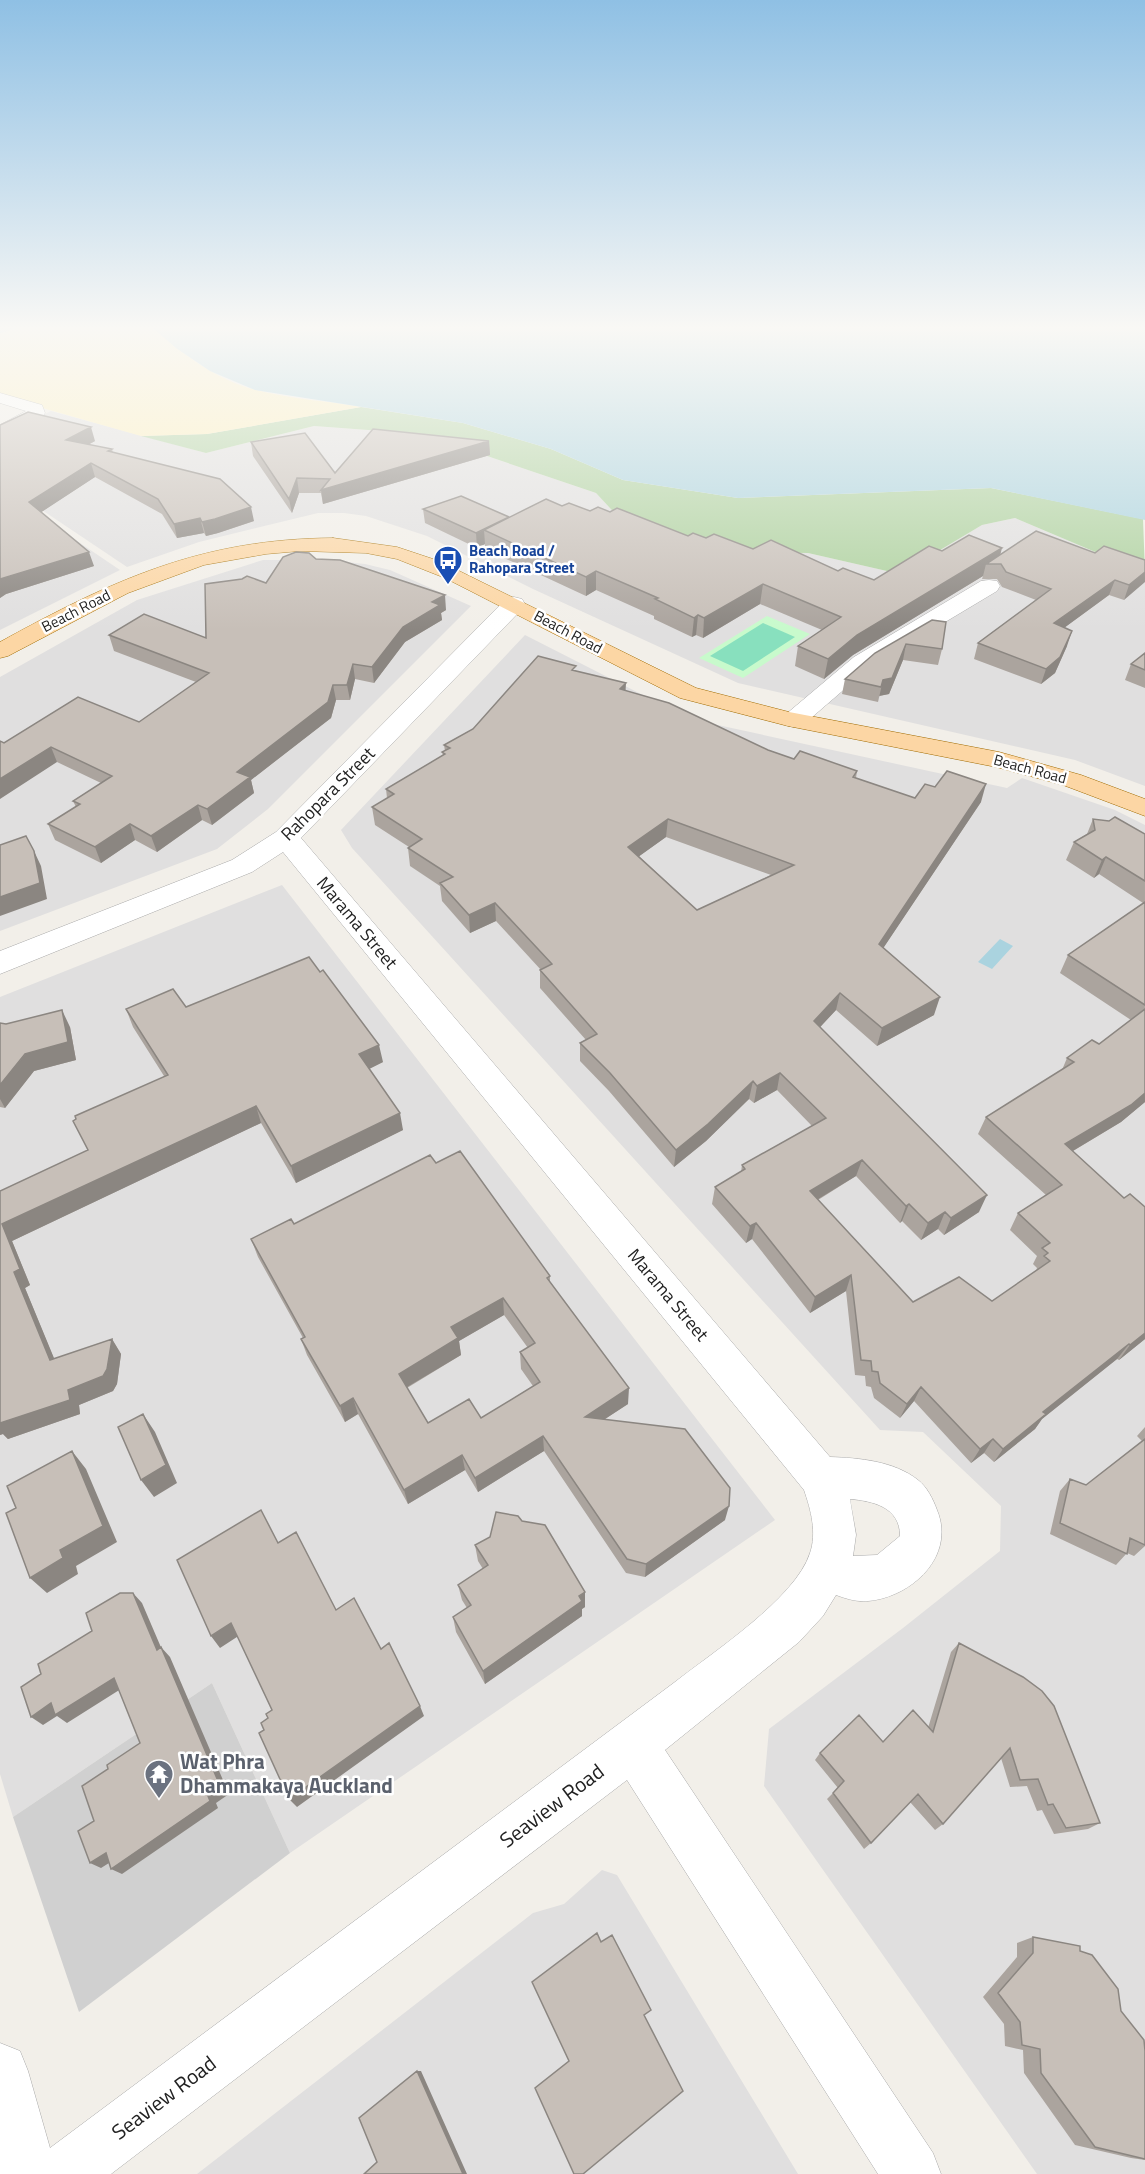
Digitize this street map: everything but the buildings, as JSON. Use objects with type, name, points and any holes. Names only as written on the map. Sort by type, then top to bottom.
[{"type":"main road","name":"Beach Road","points":[[0,651],[139,580],[203,559],[266,548],[334,546],[396,553],[452,574],[688,693],[794,720],[999,760],[1072,780],[1145,808]]},
{"type":"street","points":[[794,720],[862,663],[989,586]]},
{"type":"street","name":"Rahopara Street","points":[[0,963],[242,866],[286,838],[514,604]]},
{"type":"street","name":"Marama Street","points":[[286,838],[820,1477],[830,1500],[835,1521],[834,1546],[826,1570],[797,1611],[774,1633],[633,1745]]},
{"type":"street","points":[[820,1477],[868,1479],[899,1491],[917,1510],[921,1529],[919,1548],[900,1566],[880,1576],[862,1579],[826,1570]]},
{"type":"street","points":[[633,1745],[912,2174]]},
{"type":"street","name":"Seaview Road","points":[[63,2174],[633,1745]]},
{"type":"street","points":[[0,2071],[28,2174]]},
{"type":"shaded area","points":[[17,427],[112,427],[206,453],[308,427],[422,434],[596,493],[635,535],[747,552],[808,553],[900,574],[982,525],[1015,518],[1145,573],[1145,786],[1075,760],[738,683],[533,589],[427,536],[366,516],[318,513],[199,542],[127,567],[24,498],[0,436]]},
{"type":"shaded area","points":[[0,495],[18,501],[120,570],[0,630]]},
{"type":"shaded area","points":[[263,560],[327,560],[365,564],[390,570],[471,606],[268,809],[217,849],[0,931],[0,677],[137,600]]},
{"type":"shaded area","points":[[525,635],[690,719],[1007,788],[1022,778],[1115,810],[1145,825],[1145,2174],[1037,2174],[764,1786],[769,1729],[1000,1551],[1001,1506],[923,1432],[880,1430],[352,848],[341,830]]},
{"type":"shaded area","points":[[282,885],[775,1520],[290,1853],[212,1683],[13,1817],[0,1774],[0,997]]},
{"type":"shaded area","points":[[212,1683],[290,1853],[79,2012],[13,1817]]},
{"type":"shaded area","points":[[602,1870],[617,1875],[798,2174],[197,2174],[533,1913],[564,1904]]},
{"type":"green space","points":[[244,427],[308,427],[206,453],[141,436],[207,434]]},
{"type":"green space","points":[[334,427],[478,427],[551,449],[623,480],[738,498],[991,488],[1143,519],[1145,573],[1015,518],[982,525],[900,574],[808,553],[747,552],[635,535],[596,493],[422,434]]},
{"type":"green space","points":[[767,616],[810,634],[743,678],[699,658]]},
{"type":"green space","points":[[763,623],[795,637],[743,671],[710,656]]},
{"type":"sand","points":[[111,427],[244,427],[207,434],[141,436]]},
{"type":"water","points":[[478,427],[1145,427],[1145,520],[991,488],[738,498],[623,480],[551,449]]},
{"type":"water","points":[[1000,939],[1013,946],[992,969],[978,962]]},
{"type":"place","name":"Beach Road / Rahopara Street","points":[[448,586]]},
{"type":"place","name":"Wat Phra Dhammakaya Auckland","points":[[159,1800]]}]
